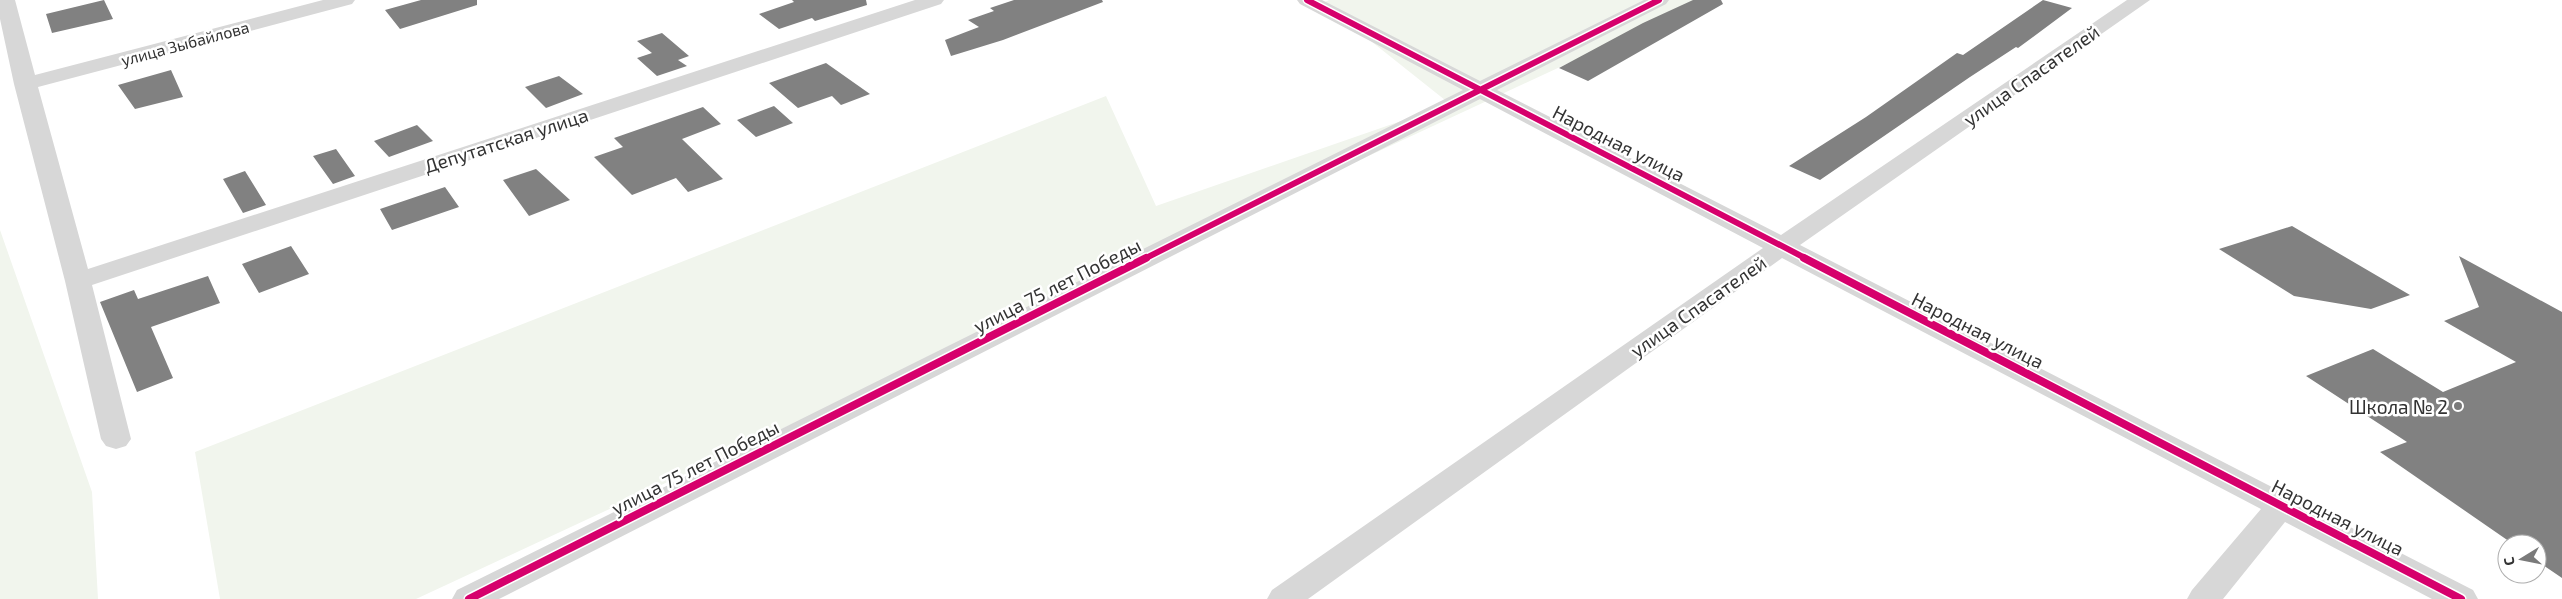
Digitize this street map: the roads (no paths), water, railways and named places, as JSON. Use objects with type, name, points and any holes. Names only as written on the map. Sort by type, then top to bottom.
[{"type":"street","points":[[5,0],[25,84],[78,281],[116,439]]},
{"type":"street","name":"улица Зыбайлова","points":[[25,84],[346,0]]},
{"type":"street","name":"Депутатская улица","points":[[78,281],[934,0]]},
{"type":"street","name":"Народная улица","points":[[1307,0],[2461,599]]},
{"type":"street","name":"улица 75 лет Победы","points":[[470,599],[1659,0]]},
{"type":"street","name":"улица Спасателей","points":[[1284,599],[1782,246],[2140,0]]},
{"type":"street","points":[[2204,599],[2281,506]]},
{"type":"place","name":"Школа № 2","points":[[2458,406]]}]
